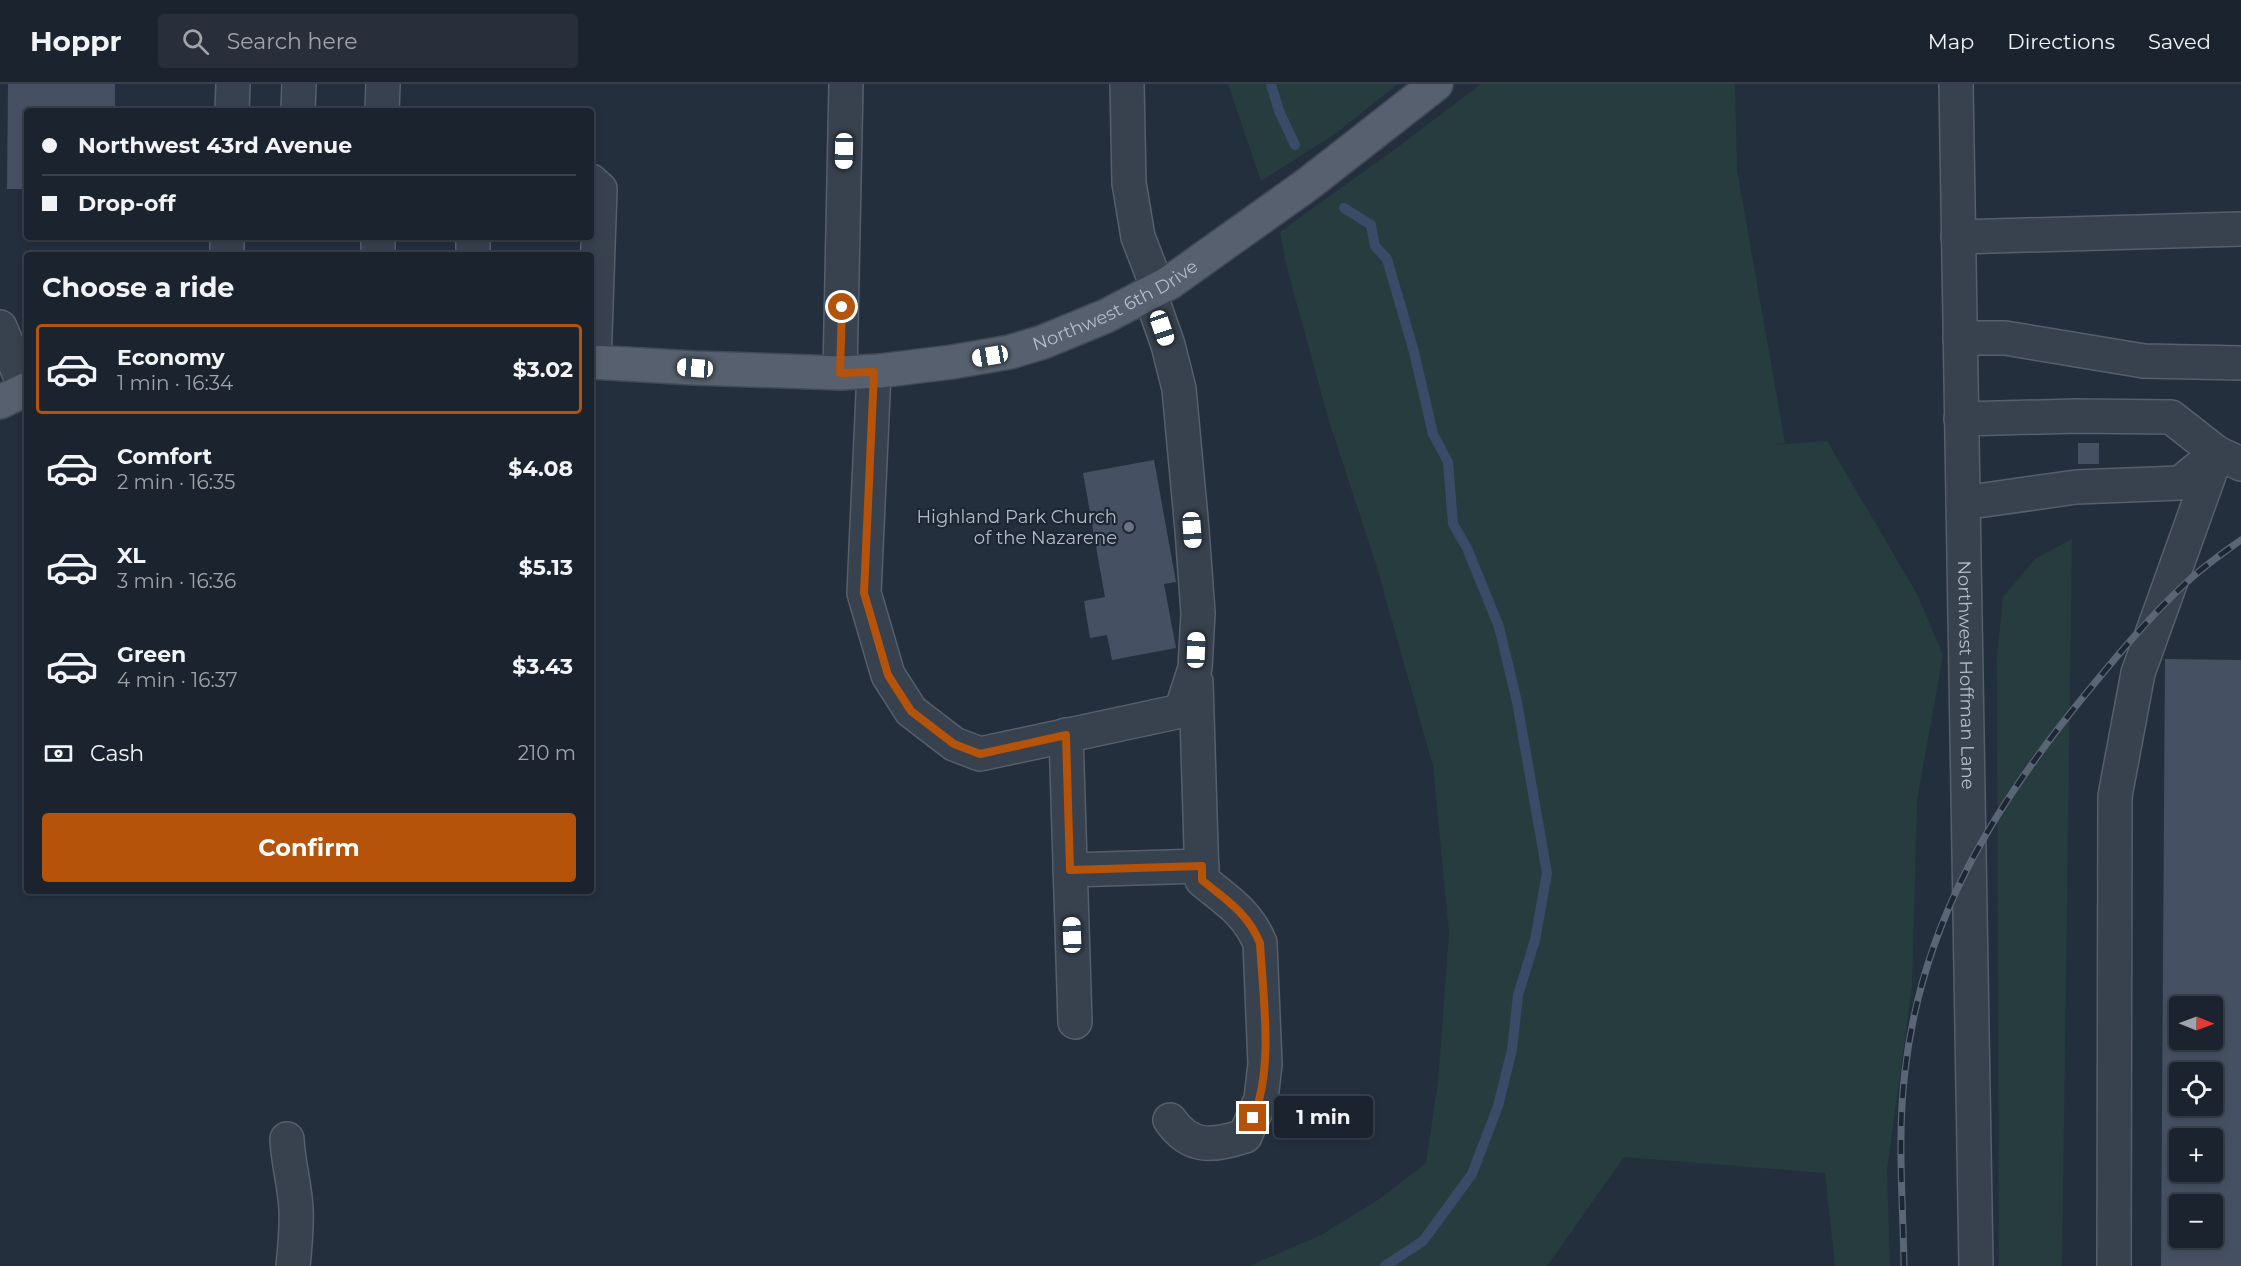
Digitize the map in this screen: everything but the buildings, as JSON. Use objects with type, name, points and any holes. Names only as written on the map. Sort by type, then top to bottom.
[{"type":"main road","name":"Northwest 6th Drive","points":[[594,362],[840,373],[874,372],[1010,352],[1043,342],[1084,326],[1154,291],[1308,184],[1436,84]]},
{"type":"street","points":[[232,108],[233,84]]},
{"type":"street","points":[[298,108],[299,84]]},
{"type":"street","points":[[382,108],[383,84]]},
{"type":"street","points":[[840,373],[846,84]]},
{"type":"street","points":[[1127,84],[1129,183],[1137,237],[1154,291],[1179,389],[1198,613],[1195,668],[1202,880],[1237,907],[1253,927],[1260,943],[1265,1064],[1261,1100],[1245,1136],[1219,1144],[1198,1143],[1179,1133],[1170,1120]]},
{"type":"street","name":"Northwest Hoffman Lane","points":[[1956,84],[1976,1266]]},
{"type":"street","points":[[594,184],[600,189],[594,291]]},
{"type":"street","points":[[1958,237],[2241,229]]},
{"type":"street","points":[[0,327],[18,394]]},
{"type":"street","points":[[1960,338],[2005,338],[2144,361],[2241,363]]},
{"type":"street","points":[[874,372],[864,593],[888,675],[911,711],[954,744],[980,754],[1181,711],[1195,668]]},
{"type":"street","points":[[1961,419],[2077,416],[2171,417],[2229,458]]},
{"type":"street","points":[[1963,503],[2076,487],[2180,483],[2229,458]]},
{"type":"street","points":[[2114,1266],[2115,795],[2138,673],[2229,458]]},
{"type":"street","points":[[1066,735],[1075,1022]]},
{"type":"street","points":[[1070,870],[1202,866]]},
{"type":"street","points":[[286,1139],[296,1208],[296,1247],[293,1266]]},
{"type":"green space","points":[[1228,84],[1398,84],[1335,134],[1261,181]]},
{"type":"green space","points":[[1481,84],[1735,84],[1737,170],[1785,443],[1772,445],[1827,441],[1917,594],[1943,655],[1917,800],[1912,986],[1887,1170],[1890,1266],[1835,1266],[1825,1173],[1624,1157],[1547,1266],[1249,1266],[1321,1235],[1381,1198],[1426,1163],[1438,1082],[1449,933],[1433,766],[1376,564],[1329,421],[1287,268],[1280,232]]},
{"type":"green space","points":[[2072,539],[2062,1266],[1999,1266],[1997,657],[2003,597],[2035,559]]},
{"type":"waterway","points":[[1271,84],[1279,111],[1295,145]]},
{"type":"waterway","points":[[1344,208],[1371,225],[1375,246],[1387,259],[1414,352],[1433,434],[1448,462],[1453,524],[1467,548],[1499,627],[1517,702],[1547,873],[1535,940],[1518,995],[1512,1050],[1498,1106],[1472,1174],[1423,1241],[1385,1266]]},
{"type":"railway","points":[[1904,1266],[1901,1144],[1905,1071],[1914,1017],[1927,966],[1966,870],[1991,825],[2020,781],[2096,681],[2173,595],[2241,540]]},
{"type":"place","name":"Highland Park Church of the Nazarene","points":[[1129,527]]},
{"type":"route","points":[[842,307],[840,373],[874,372],[864,593],[888,675],[911,711],[954,744],[980,754],[1066,735],[1070,870],[1202,866],[1202,880],[1237,907],[1253,927],[1260,943],[1265,1064],[1261,1100],[1253,1118]]}]
